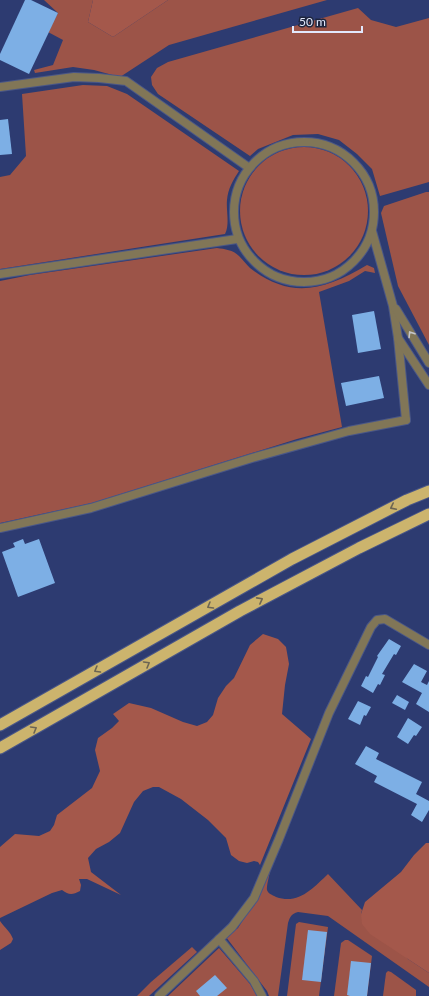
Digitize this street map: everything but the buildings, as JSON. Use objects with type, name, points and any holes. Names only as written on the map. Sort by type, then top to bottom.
[{"type":"highway","points":[[0,725],[292,559],[407,500],[429,491]]},
{"type":"highway","points":[[0,748],[240,611],[359,548],[429,514]]},
{"type":"street","points":[[0,87],[74,77],[126,81],[248,167]]},
{"type":"street","points":[[302,141],[323,144],[342,153],[357,166],[368,184],[374,204],[372,232],[363,252],[348,268],[328,279],[307,283],[285,281],[265,271],[248,256],[237,240],[233,213],[237,189],[248,167],[264,154],[282,144],[302,141]]},
{"type":"street","points":[[0,528],[91,508],[252,458],[348,431],[406,420],[398,338],[393,306],[372,232]]},
{"type":"street","points":[[0,274],[237,240]]},
{"type":"street","points":[[393,306],[429,363]]},
{"type":"street","points":[[398,338],[429,385]]},
{"type":"street","points":[[159,996],[232,927],[254,898],[329,712],[371,627],[377,620],[385,619],[429,645]]},
{"type":"street","points":[[219,939],[254,981],[262,996]]},
{"type":"shaded area","points":[[44,0],[93,0],[88,22],[113,37],[168,0],[327,0],[169,45],[120,77],[94,70],[73,67],[35,73],[34,70],[53,65],[63,40],[48,32],[58,13]]},
{"type":"shaded area","points":[[93,0],[168,0],[113,37],[88,22]]},
{"type":"shaded area","points":[[358,8],[371,20],[396,27],[429,18],[429,182],[380,196],[372,169],[357,154],[339,140],[318,134],[293,135],[258,149],[250,156],[158,94],[152,85],[151,77],[157,68],[168,62]]},
{"type":"shaded area","points":[[83,85],[107,86],[127,94],[239,171],[228,192],[228,217],[225,234],[0,269],[0,177],[10,175],[26,156],[22,94]]},
{"type":"shaded area","points":[[298,147],[310,147],[329,152],[340,158],[353,170],[363,186],[367,199],[367,223],[363,236],[357,247],[345,260],[323,272],[310,275],[298,275],[279,270],[268,264],[255,252],[243,230],[240,217],[240,205],[245,186],[251,175],[263,162],[285,150]]},
{"type":"shaded area","points":[[429,192],[429,345],[398,286],[381,213],[384,206]]},
{"type":"shaded area","points":[[217,248],[234,252],[250,268],[265,278],[280,285],[294,288],[308,288],[337,281],[367,265],[374,268],[375,273],[365,271],[349,281],[319,292],[342,427],[297,439],[92,503],[0,523],[0,281],[30,275]]},
{"type":"shaded area","points":[[263,634],[278,639],[286,647],[289,664],[282,714],[311,739],[260,865],[258,862],[254,861],[247,863],[239,861],[231,855],[226,838],[208,820],[181,799],[159,787],[153,787],[143,791],[134,802],[120,833],[109,842],[96,849],[88,858],[91,872],[121,895],[87,879],[79,879],[81,885],[80,891],[71,894],[62,890],[52,893],[0,918],[0,847],[15,834],[39,836],[50,831],[54,825],[57,815],[92,788],[100,771],[95,750],[98,738],[119,721],[113,714],[129,703],[151,708],[183,722],[197,726],[207,722],[213,715],[218,698],[226,686],[234,678],[250,645]]},
{"type":"shaded area","points":[[426,843],[429,843],[429,973],[370,934],[362,924],[361,914],[365,902],[401,872],[414,855]]},
{"type":"shaded area","points":[[271,865],[267,890],[276,897],[284,899],[292,899],[305,894],[328,874],[362,910],[361,914],[408,959],[429,973],[429,987],[328,916],[298,912],[291,916],[288,923],[278,996],[269,996],[267,991],[226,937],[238,928],[251,907]]},
{"type":"shaded area","points":[[0,921],[13,939],[11,943],[0,950]]},
{"type":"shaded area","points":[[299,922],[328,927],[319,996],[287,996],[296,924]]},
{"type":"shaded area","points":[[348,940],[372,956],[367,996],[334,996],[341,943]]},
{"type":"shaded area","points":[[192,947],[197,952],[149,996],[137,996],[151,982]]},
{"type":"shaded area","points":[[219,948],[250,984],[257,996],[168,996]]},
{"type":"shaded area","points":[[388,971],[416,990],[416,996],[383,996],[386,973]]}]
